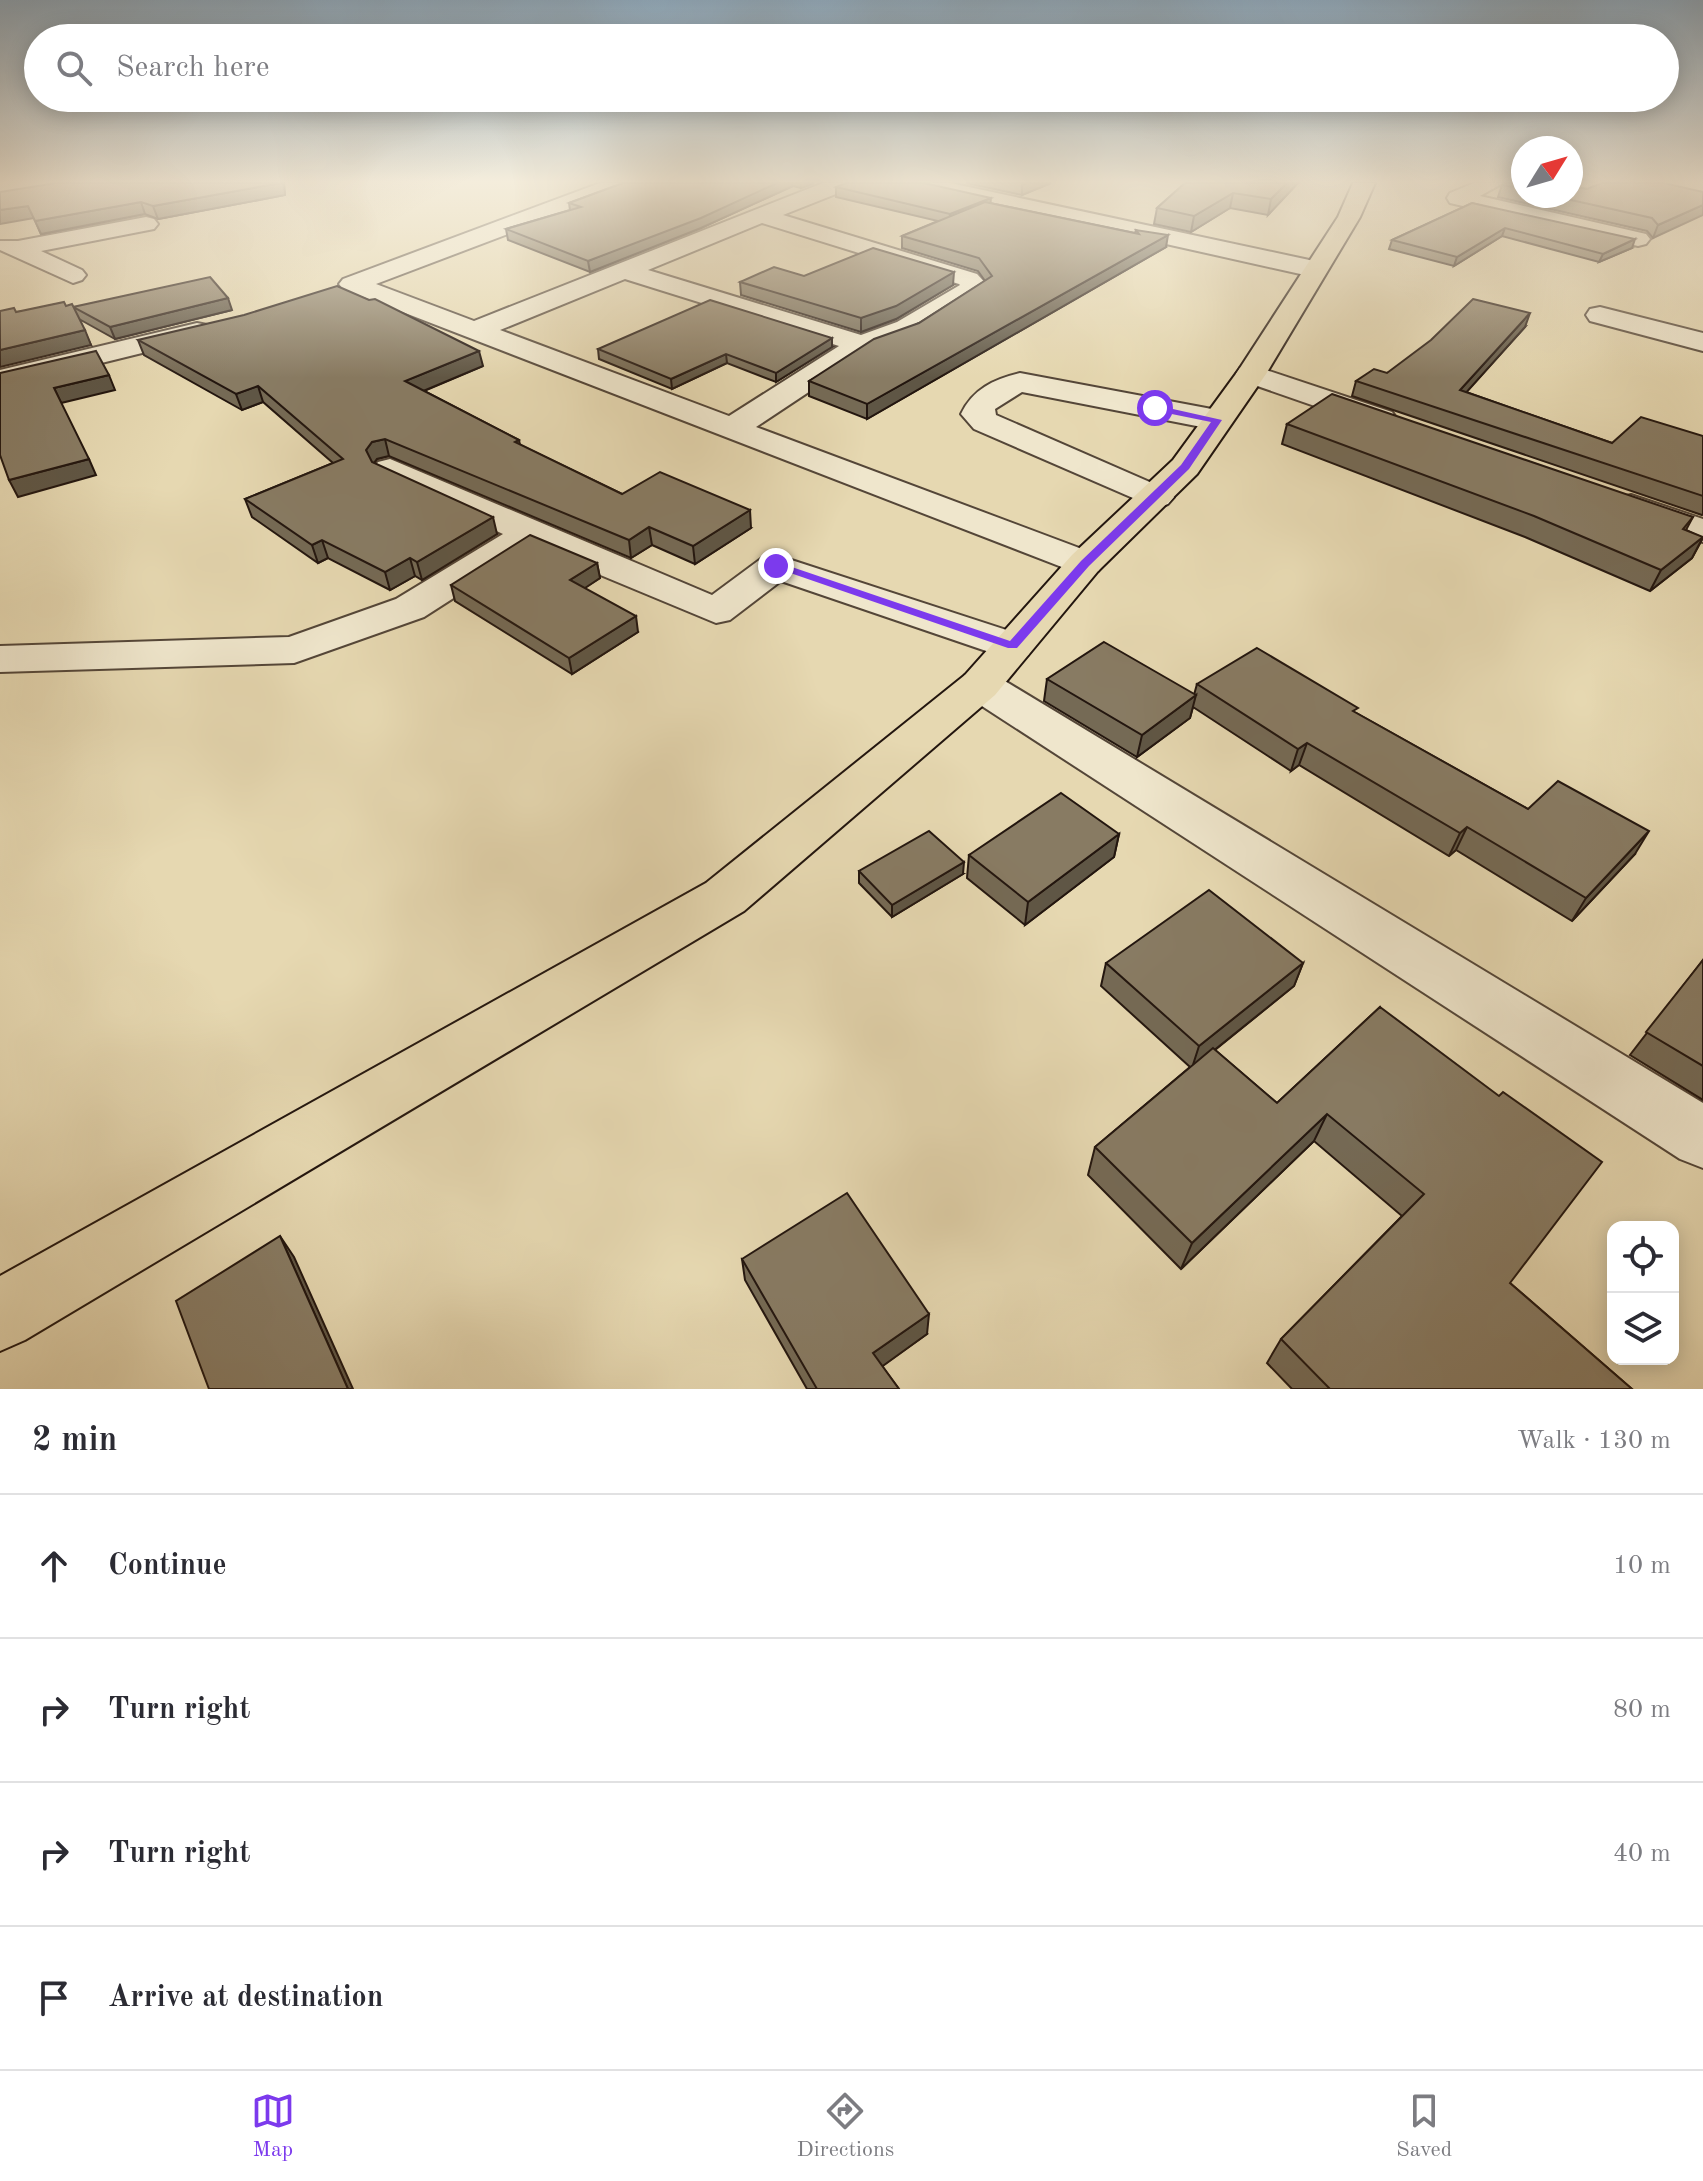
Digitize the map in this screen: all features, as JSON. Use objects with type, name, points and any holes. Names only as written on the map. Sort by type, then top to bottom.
[{"type":"main road","points":[[0,1315],[725,897],[996,665],[1085,563],[1185,467],[1251,374],[1328,248]]},
{"type":"street","points":[[11,248],[73,275]]},
{"type":"street","points":[[322,293],[448,248]]},
{"type":"street","points":[[474,331],[683,248]]},
{"type":"street","points":[[729,430],[862,344],[907,328],[976,287],[975,282],[865,248]]},
{"type":"street","points":[[1216,248],[1314,269]]},
{"type":"street","points":[[625,271],[862,344]]},
{"type":"street","points":[[352,284],[1085,563]]},
{"type":"street","points":[[1600,315],[1703,342]]},
{"type":"street","points":[[0,379],[230,322]]},
{"type":"street","points":[[1251,374],[1417,431]]},
{"type":"street","points":[[1156,497],[1005,432],[977,414],[980,404],[1003,388],[1020,382],[1217,420]]},
{"type":"street","points":[[390,469],[716,611],[776,566],[996,665],[1703,1138]]},
{"type":"street","points":[[1597,494],[1703,531]]},
{"type":"street","points":[[0,659],[294,650],[410,608],[531,533]]},
{"type":"building","points":[[554,248],[623,248],[588,261]]},
{"type":"building","points":[[873,248],[954,272],[896,306],[861,318],[740,282],[774,267],[804,276]]},
{"type":"building","points":[[943,248],[1145,248],[867,404],[809,381],[874,339],[919,323],[992,276],[979,258]]},
{"type":"building","points":[[1422,248],[1472,248],[1457,257]]},
{"type":"building","points":[[1580,248],[1616,248],[1603,254]]},
{"type":"building","points":[[210,277],[228,298],[110,327],[73,307]]},
{"type":"building","points":[[337,286],[369,300],[375,299],[479,351],[405,381],[519,440],[515,442],[622,494],[660,472],[750,510],[693,546],[649,527],[629,540],[385,439],[372,442],[366,450],[372,462],[493,517],[417,562],[410,558],[385,572],[322,540],[312,545],[245,499],[343,459],[258,386],[236,394],[138,340],[244,315]]},
{"type":"building","points":[[1473,299],[1530,313],[1460,390],[1612,443],[1641,417],[1703,436],[1703,496],[1356,381],[1374,369],[1387,373],[1431,340]]},
{"type":"building","points":[[710,300],[832,338],[776,373],[726,354],[671,379],[598,349]]},
{"type":"building","points":[[64,302],[66,306],[72,304],[85,330],[0,350],[0,311],[14,308],[16,312]]},
{"type":"building","points":[[96,351],[109,375],[54,388],[89,459],[9,480],[0,455],[0,373]]},
{"type":"building","points":[[1332,394],[1693,517],[1683,529],[1703,537],[1661,570],[1534,516],[1287,424]]},
{"type":"building","points":[[530,535],[597,563],[570,580],[636,616],[569,658],[451,585]]},
{"type":"building","points":[[1104,642],[1196,695],[1142,735],[1047,679]]},
{"type":"building","points":[[1257,648],[1358,708],[1353,711],[1528,809],[1558,781],[1649,831],[1586,898],[1467,827],[1460,833],[1307,743],[1298,749],[1197,684]]},
{"type":"building","points":[[1061,793],[1119,834],[1028,902],[969,855]]},
{"type":"building","points":[[929,831],[964,862],[892,905],[859,871]]},
{"type":"building","points":[[1209,890],[1303,963],[1199,1046],[1106,963]]},
{"type":"building","points":[[1703,960],[1703,1066],[1646,1032]]},
{"type":"building","points":[[1380,1007],[1499,1096],[1503,1092],[1602,1162],[1510,1283],[1632,1389],[1330,1389],[1281,1339],[1424,1194],[1327,1114],[1192,1243],[1095,1147],[1213,1048],[1277,1103]]},
{"type":"building","points":[[847,1193],[929,1314],[873,1353],[899,1389],[817,1389],[742,1259]]},
{"type":"building","points":[[280,1236],[348,1389],[209,1389],[176,1301]]},
{"type":"route","points":[[776,566],[1013,646],[1085,563],[1185,467],[1217,420],[1155,408]]}]
